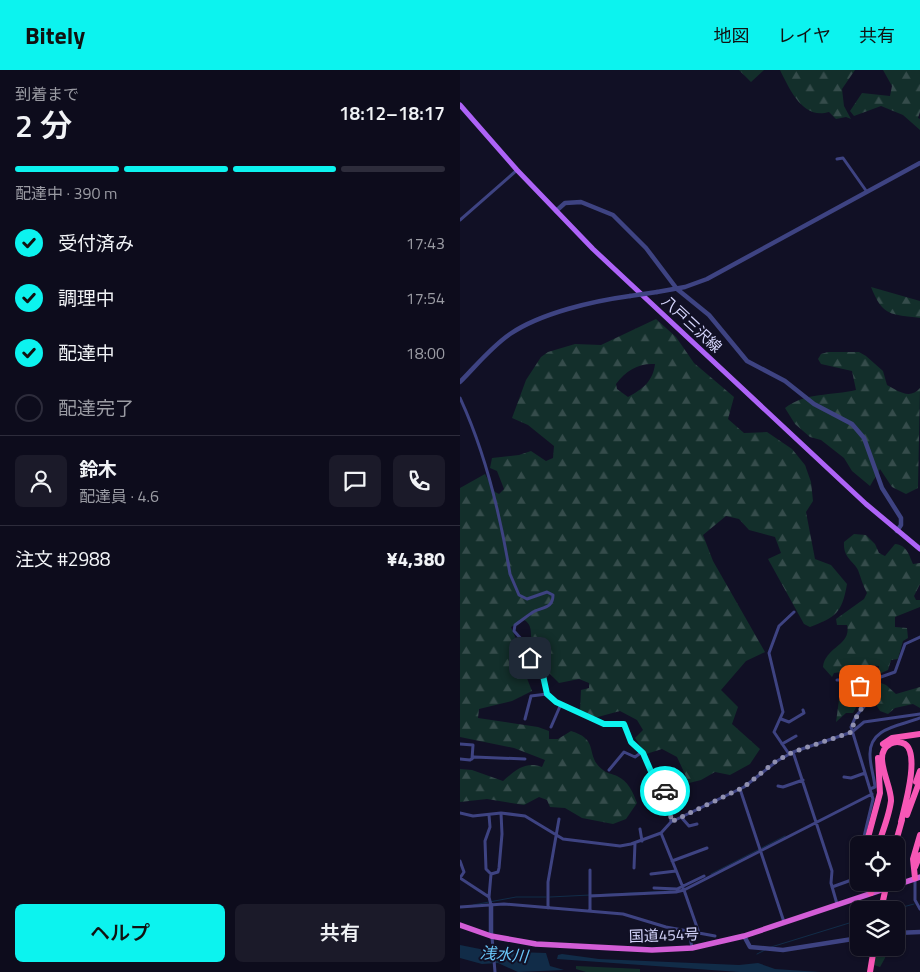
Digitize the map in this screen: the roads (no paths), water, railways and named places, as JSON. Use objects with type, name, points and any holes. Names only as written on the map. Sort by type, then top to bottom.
[{"type":"highway","points":[[869,836],[880,797],[878,760],[881,746],[892,738],[920,734]]},
{"type":"highway","points":[[880,836],[891,797],[883,764],[883,754],[888,746],[899,742],[911,748],[915,761],[914,776],[898,836]]},
{"type":"highway","points":[[899,836],[920,771]]},
{"type":"highway","points":[[901,825],[920,778]]},
{"type":"highway","points":[[901,825],[920,785]]},
{"type":"highway","points":[[918,878],[913,859],[920,835]]},
{"type":"highway","points":[[918,878],[916,864],[920,855]]},
{"type":"highway","name":"国道454号","points":[[460,925],[492,936],[554,945],[652,950],[692,948],[744,936],[918,878]]},
{"type":"highway","points":[[869,972],[870,956]]},
{"type":"main road","name":"八戸三沢線","points":[[460,105],[517,170],[593,249],[897,531],[920,548]]},
{"type":"street","points":[[836,159],[842,158],[867,192]]},
{"type":"street","points":[[460,382],[503,339],[515,330],[582,304],[677,289],[706,279],[920,163]]},
{"type":"street","points":[[460,220],[517,170]]},
{"type":"street","points":[[556,211],[565,203],[580,202],[613,215],[646,248],[677,289],[709,315],[747,360],[784,381],[814,404],[852,424],[864,438],[882,488],[901,518],[901,525],[897,531]]},
{"type":"street","points":[[460,398],[477,435],[484,465],[491,480],[510,574],[515,588],[519,596],[527,599],[547,592],[553,595],[552,602],[546,608],[534,611],[514,628],[523,641],[530,658],[542,671],[547,694],[561,704],[604,724],[624,724],[631,742],[642,752],[653,776],[670,801],[671,822]]},
{"type":"street","points":[[794,612],[779,626],[769,653],[782,706],[781,719],[774,732],[791,753],[802,780],[832,871],[832,887],[838,904]]},
{"type":"street","points":[[864,836],[873,799],[852,732],[854,721],[870,701],[878,678],[892,674],[898,668],[905,644],[920,637]]},
{"type":"street","points":[[838,680],[856,680],[860,683],[861,710]]},
{"type":"street","points":[[525,719],[531,696],[547,694]]},
{"type":"street","points":[[551,727],[561,704]]},
{"type":"street","points":[[781,719],[789,722],[804,713],[803,710]]},
{"type":"street","points":[[460,812],[473,816],[501,814],[530,817],[554,835],[573,841],[615,846],[635,843],[661,834],[671,822],[740,789],[791,753],[852,732],[864,722],[920,714]]},
{"type":"street","points":[[870,789],[875,786],[870,754],[875,738],[894,725],[920,718]]},
{"type":"street","points":[[782,744],[796,736]]},
{"type":"street","points":[[460,744],[473,744],[472,759]]},
{"type":"street","points":[[609,770],[624,752],[635,757],[642,752]]},
{"type":"street","points":[[460,759],[472,759],[474,757],[525,759]]},
{"type":"street","points":[[665,791],[675,785],[677,780],[674,769]]},
{"type":"street","points":[[844,777],[851,778],[865,774]]},
{"type":"street","points":[[778,786],[783,787],[802,780]]},
{"type":"street","points":[[740,789],[784,922]]},
{"type":"street","points":[[590,896],[676,892],[872,794]]},
{"type":"street","points":[[489,814],[490,827],[485,841],[486,869],[491,874],[489,897],[495,972]]},
{"type":"street","points":[[491,874],[498,872],[499,868],[502,834],[501,814]]},
{"type":"street","points":[[681,818],[689,826],[697,824]]},
{"type":"street","points":[[548,908],[548,882],[558,819]]},
{"type":"street","points":[[640,829],[642,841]]},
{"type":"street","points":[[661,834],[684,888],[699,933]]},
{"type":"street","points":[[634,868],[635,843]]},
{"type":"street","points":[[672,862],[707,848]]},
{"type":"street","points":[[460,861],[464,872],[460,878],[489,897]]},
{"type":"street","points":[[590,870],[590,910]]},
{"type":"street","points":[[651,874],[676,871]]},
{"type":"street","points":[[654,888],[684,888],[704,876]]},
{"type":"street","points":[[918,878],[915,900],[920,909]]},
{"type":"street","points":[[832,887],[850,881]]},
{"type":"street","points":[[460,907],[491,905],[590,910],[623,914],[689,932],[715,936]]},
{"type":"street","points":[[689,932],[692,948]]},
{"type":"street","points":[[905,933],[920,932]]},
{"type":"street","points":[[744,936],[750,947],[772,950],[850,939]]},
{"type":"water","name":"浅水川","points":[[460,945],[490,951],[546,953],[550,966],[564,970],[518,972],[498,963],[482,964],[460,958]]},
{"type":"water","points":[[558,955],[599,959],[739,965],[758,963],[775,969],[820,972],[739,972],[557,959]]},
{"type":"waterway","points":[[711,874],[785,836]]},
{"type":"waterway","points":[[550,897],[671,891]]},
{"type":"waterway","points":[[473,905],[516,897],[546,897]]},
{"type":"waterway","points":[[905,906],[914,904]]},
{"type":"waterway","points":[[768,948],[850,923]]},
{"type":"waterway","points":[[757,954],[765,950]]}]
